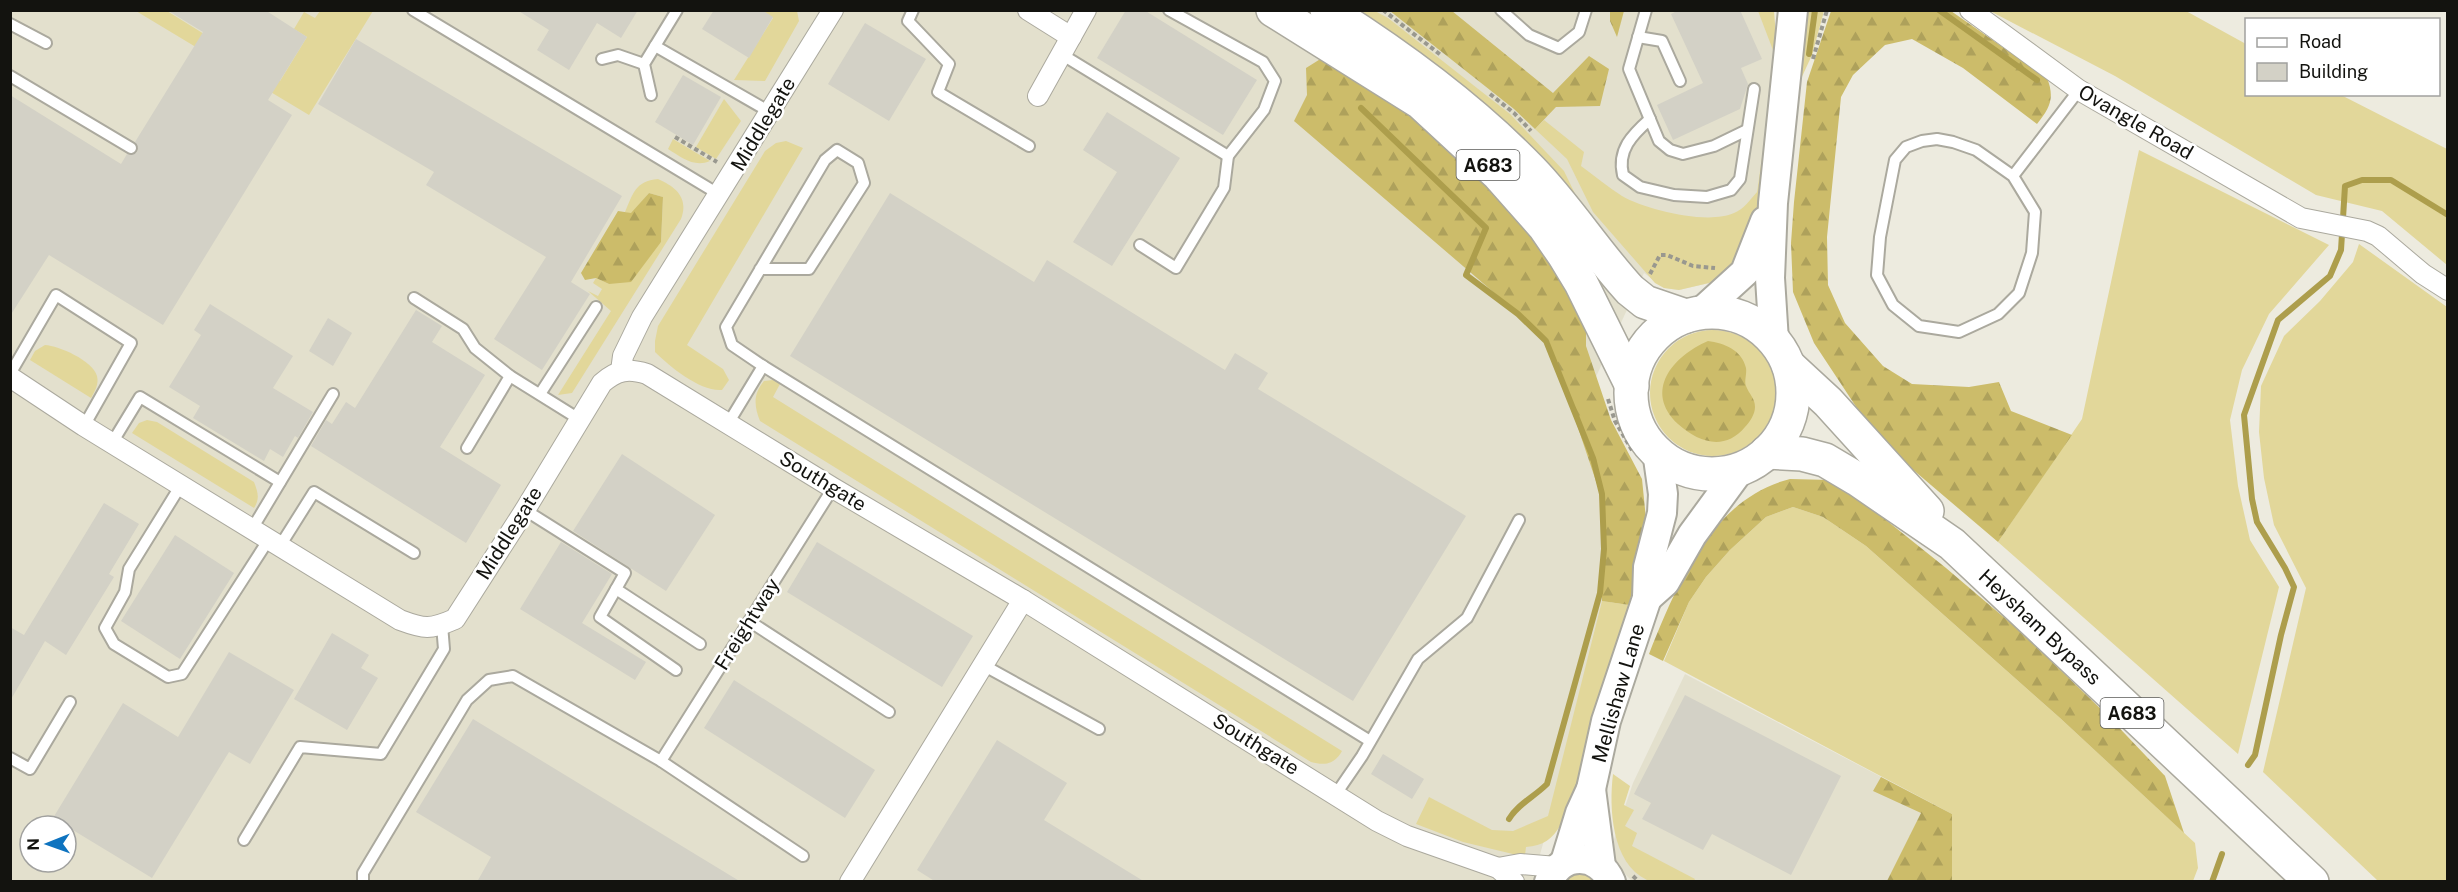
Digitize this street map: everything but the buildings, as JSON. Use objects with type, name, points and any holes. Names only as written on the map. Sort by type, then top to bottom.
[{"type":"highway","name":"A683","points":[[1273,10],[1420,102],[1499,175],[1544,226],[1564,255],[1590,302],[1618,388],[1634,410],[1647,456],[1697,472],[1719,473],[1754,460]]},
{"type":"highway","name":"A683","points":[[1327,10],[1402,60],[1495,134],[1540,180],[1630,290],[1645,302],[1694,314],[1722,312],[1742,317],[1760,327],[1782,353]]},
{"type":"highway","name":"A683","points":[[1618,388],[1637,364],[1648,343],[1665,327],[1694,314]]},
{"type":"highway","points":[[1754,460],[1782,434],[1791,413],[1793,389],[1782,353]]},
{"type":"highway","name":"Heysham Bypass","points":[[1782,353],[1889,472],[1926,509],[1952,544]]},
{"type":"highway","name":"Heysham Bypass","points":[[1754,460],[1802,454],[1825,460],[1857,479],[1952,544],[2312,882]]},
{"type":"main road","points":[[1781,10],[1800,62]]},
{"type":"main road","points":[[1782,353],[1770,278],[1773,203],[1800,62],[1793,10]]},
{"type":"main road","points":[[1694,314],[1745,272],[1773,203]]},
{"type":"main road","name":"Mellishaw Lane","points":[[1557,870],[1591,789],[1606,721],[1647,598],[1648,567],[1662,513],[1662,494],[1647,456]]},
{"type":"main road","name":"Mellishaw Lane","points":[[1647,598],[1665,582],[1692,535],[1754,460]]},
{"type":"main road","name":"Mellishaw Lane","points":[[1591,789],[1610,876]]},
{"type":"main road","points":[[1557,870],[1583,858],[1610,876]]},
{"type":"street","name":"Middlegate","points":[[442,625],[455,619],[602,383],[611,375],[621,371],[623,356],[642,317],[833,10]]},
{"type":"street","points":[[1028,10],[1071,37]]},
{"type":"street","points":[[1038,96],[1086,10]]},
{"type":"street","name":"Ovangle Road","points":[[1970,10],[2079,90],[2301,218],[2367,231],[2378,236],[2422,274],[2448,291]]},
{"type":"street","name":"Southgate","points":[[621,371],[647,374],[729,422],[833,488],[1023,600],[1377,821],[1407,836],[1498,868],[1514,882]]},
{"type":"street","points":[[10,376],[84,426],[399,620],[421,628],[442,625]]},
{"type":"street","points":[[850,882],[1023,600]]},
{"type":"street","name":"Southgate","points":[[1498,868],[1521,864],[1557,870]]},
{"type":"lane","points":[[413,10],[720,195]]},
{"type":"lane","points":[[651,95],[644,64],[677,10]]},
{"type":"lane","points":[[913,10],[908,21],[949,64],[938,92],[1029,146]]},
{"type":"lane","points":[[1140,244],[1176,268],[1224,188],[1228,156],[1264,110],[1275,81],[1263,62],[1169,10]]},
{"type":"lane","points":[[1501,10],[1529,35],[1559,48],[1579,32],[1586,10]]},
{"type":"lane","points":[[1646,10],[1629,69],[1659,141],[1670,150],[1683,153],[1714,146],[1747,130]]},
{"type":"lane","points":[[10,24],[46,44]]},
{"type":"lane","points":[[1638,37],[1662,41],[1680,81]]},
{"type":"lane","points":[[656,46],[770,112]]},
{"type":"lane","points":[[1061,54],[1228,156]]},
{"type":"lane","points":[[602,59],[618,55],[644,64]]},
{"type":"lane","points":[[10,76],[131,148]]},
{"type":"lane","points":[[1650,119],[1634,133],[1624,149],[1620,163],[1623,175],[1640,187],[1674,195],[1707,197],[1731,190],[1740,179],[1754,89]]},
{"type":"lane","points":[[2013,176],[2079,90]]},
{"type":"lane","points":[[1937,139],[1976,150],[2013,176],[2035,212],[2032,253],[2019,292],[1998,314],[1959,332],[1919,326],[1893,305],[1877,275],[1880,237],[1895,160],[1906,147],[1922,141],[1937,139]]},
{"type":"lane","points":[[760,269],[810,269],[864,183],[858,163],[837,150],[825,160],[760,269],[726,327],[732,345],[1370,741]]},
{"type":"lane","points":[[10,376],[56,295],[131,343],[84,426]]},
{"type":"lane","points":[[414,298],[463,329],[475,348],[510,376],[579,418]]},
{"type":"lane","points":[[540,394],[596,307]]},
{"type":"lane","points":[[729,422],[763,366]]},
{"type":"lane","points":[[467,448],[510,376]]},
{"type":"lane","points":[[252,529],[333,394]]},
{"type":"lane","points":[[112,443],[140,396],[280,482]]},
{"type":"lane","points":[[181,485],[129,569],[125,592],[105,628],[114,644],[168,677],[182,674],[314,492],[414,553]]},
{"type":"lane","name":"Freightway","points":[[661,761],[833,488]]},
{"type":"lane","points":[[525,510],[625,573],[600,617],[676,670]]},
{"type":"lane","points":[[1336,794],[1418,659],[1467,618],[1519,520]]},
{"type":"lane","points":[[616,589],[700,644]]},
{"type":"lane","points":[[749,621],[889,712]]},
{"type":"lane","points":[[244,840],[300,747],[381,754],[444,649],[442,625]]},
{"type":"lane","points":[[983,665],[1098,729]]},
{"type":"lane","points":[[363,882],[363,873],[467,700],[489,680],[513,676],[661,761],[803,856]]},
{"type":"lane","points":[[10,758],[30,769],[69,702]]},
{"type":"path","points":[[1383,10],[1444,57]]},
{"type":"path","points":[[1800,62],[1827,10]]},
{"type":"path","points":[[1488,92],[1514,113],[1539,139]]},
{"type":"path","points":[[675,136],[717,160]]},
{"type":"path","points":[[1650,279],[1650,271],[1660,255],[1667,255],[1693,266],[1724,270]]},
{"type":"path","points":[[1618,388],[1615,421],[1647,456]]},
{"type":"shaded area","points":[[1772,10],[1776,58],[1757,192],[1709,283],[1679,290],[1664,288],[1644,273],[1582,407],[1637,509],[1539,858],[1536,881],[11,882],[10,11]]},
{"type":"shaded area","points":[[136,11],[167,11],[280,81],[307,37],[294,29],[304,12],[315,18],[320,11],[373,11],[309,115]]},
{"type":"shaded area","points":[[762,11],[797,11],[799,21],[765,81],[734,80],[773,18]]},
{"type":"shaded area","points":[[1348,11],[1375,11],[1388,18],[1510,114],[1564,171],[1580,204]]},
{"type":"shaded area","points":[[1758,11],[1774,11],[1778,61],[1762,200],[1741,253],[1725,273],[1709,283],[1679,290],[1664,288],[1655,283],[1593,212],[1567,159],[1535,129],[1544,120],[1584,152],[1581,166],[1617,193],[1633,201],[1661,211],[1693,217],[1723,216],[1738,211],[1757,192],[1776,58]]},
{"type":"shaded area","points":[[1807,11],[1824,11],[1812,55],[1800,81]]},
{"type":"shaded area","points":[[1990,11],[2186,11],[2245,43],[2245,96],[2343,96],[2447,149],[2447,265],[2382,211],[2316,195],[2115,76]]},
{"type":"shaded area","points":[[724,99],[741,121],[716,159],[696,147]]},
{"type":"shaded area","points":[[673,139],[710,161],[699,163],[688,161],[668,149]]},
{"type":"shaded area","points":[[786,141],[803,148],[687,345],[723,369],[729,380],[722,390],[714,390],[696,383],[677,371],[655,352],[658,326],[765,151],[776,143]]},
{"type":"shaded area","points":[[2139,150],[2329,245],[2269,314],[2242,370],[2230,420],[2238,486],[2250,540],[2279,587],[2238,754],[1998,542],[2082,419]]},
{"type":"shaded area","points":[[658,179],[675,190],[682,199],[681,219],[572,393],[558,395],[611,311],[588,291],[598,296],[602,289],[593,283],[596,278],[609,284],[661,242],[663,197],[649,193],[631,214],[625,212],[633,194],[644,182]]},
{"type":"shaded area","points":[[2359,244],[2447,307],[2447,881],[2377,880],[2263,772],[2306,588],[2274,525],[2264,478],[2259,432],[2261,386],[2284,336],[2320,301],[2353,262]]},
{"type":"shaded area","points":[[1713,330],[1737,334],[1758,348],[1772,369],[1776,393],[1772,417],[1758,438],[1737,452],[1713,456],[1689,452],[1668,438],[1654,417],[1650,393],[1654,369],[1668,348],[1689,334]]},
{"type":"shaded area","points":[[45,345],[82,359],[94,370],[97,382],[91,398],[30,360],[35,351]]},
{"type":"shaded area","points":[[773,380],[780,384],[773,397],[1342,751],[1336,759],[1329,763],[1311,762],[760,421],[756,395],[764,381]]},
{"type":"shaded area","points":[[147,420],[157,422],[254,482],[258,495],[254,508],[132,433],[139,423]]},
{"type":"shaded area","points":[[1793,507],[1823,517],[1866,546],[2060,718],[2195,843],[2198,868],[2193,881],[1952,881],[1952,814],[1664,661],[1689,602],[1706,577],[1730,550],[1766,517]]},
{"type":"shaded area","points":[[1602,601],[1629,605],[1566,826],[1561,824],[1547,841],[1526,847],[1525,855],[1517,855],[1463,842],[1416,824],[1429,797],[1492,830],[1513,831],[1548,816]]},
{"type":"shaded area","points":[[1685,674],[1952,814],[1952,881],[1632,881],[1608,857],[1633,783]]},
{"type":"shaded area","points":[[1613,774],[1630,786],[1624,805],[1634,810],[1625,826],[1637,833],[1632,846],[1695,879],[1694,881],[1651,882],[1635,872],[1626,861],[1615,833],[1612,802]]},
{"type":"shaded area","points":[[1584,871],[1598,882],[1562,882],[1566,876]]},
{"type":"green space","points":[[1390,11],[1452,11],[1553,93],[1589,56],[1609,69],[1600,106],[1556,107],[1535,129],[1514,109]]},
{"type":"green space","points":[[1610,11],[1624,11],[1617,37],[1610,21]]},
{"type":"green space","points":[[1831,11],[1951,11],[2047,78],[2051,91],[2050,102],[2037,124],[1963,68],[1912,39],[1885,45],[1853,75],[1841,97],[1827,237],[1828,285],[1845,323],[1883,366],[1912,384],[1969,387],[1999,382],[2011,411],[2072,435],[1998,542],[1878,440],[1814,343],[1793,292],[1791,243],[1807,82]]},
{"type":"green space","points":[[1322,58],[1413,118],[1527,222],[1586,325],[1586,346],[1611,420],[1642,479],[1646,519],[1633,575],[1634,584],[1629,605],[1602,601],[1602,499],[1548,339],[1294,121],[1307,95],[1306,68]]},
{"type":"green space","points":[[649,193],[663,197],[661,242],[631,282],[609,284],[596,278],[585,280],[581,273],[618,211],[631,213]]},
{"type":"green space","points":[[1708,341],[1732,348],[1741,356],[1746,368],[1746,386],[1755,404],[1755,410],[1747,425],[1737,435],[1721,442],[1703,440],[1686,431],[1668,412],[1663,399],[1663,387],[1674,365]]},
{"type":"green space","points":[[1790,479],[1831,480],[1866,504],[2020,631],[2108,716],[2165,776],[2184,833],[2060,718],[1866,546],[1823,517],[1793,507],[1766,517],[1730,550],[1706,577],[1689,602],[1663,661],[1649,654],[1685,574],[1700,548],[1718,525],[1739,505],[1763,489]]},
{"type":"green space","points":[[1881,777],[1952,814],[1952,881],[1887,881],[1921,813],[1873,791]]},
{"type":"waterway","points":[[1809,54],[1815,10]]},
{"type":"waterway","points":[[1939,10],[2037,80]]},
{"type":"waterway","points":[[1361,108],[1486,228],[1466,275],[1518,314],[1546,341],[1593,458],[1602,494],[1604,549],[1600,593],[1547,784],[1517,809],[1509,819]]},
{"type":"waterway","points":[[2248,765],[2255,755],[2281,635],[2294,587],[2257,522],[2252,499],[2244,415],[2278,320],[2330,276],[2341,250],[2345,186],[2362,180],[2391,180],[2448,215]]},
{"type":"waterway","points":[[2212,882],[2222,854]]}]
